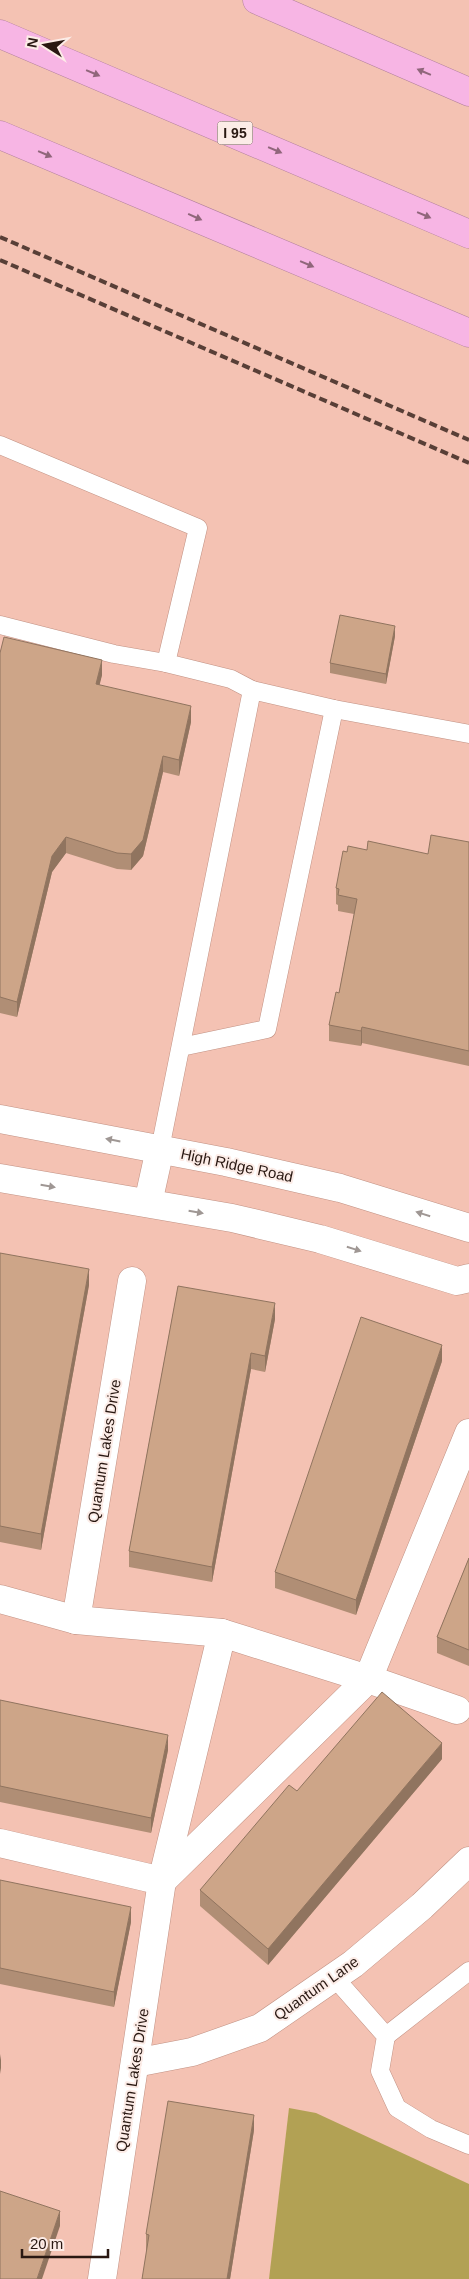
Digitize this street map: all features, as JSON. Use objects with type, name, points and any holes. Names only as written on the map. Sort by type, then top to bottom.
[{"type":"highway","points":[[257,0],[469,92]]},
{"type":"highway","name":"I 95","points":[[0,34],[469,234]]},
{"type":"highway","points":[[0,134],[469,333]]},
{"type":"street","name":"High Ridge Road","points":[[0,1119],[160,1149],[340,1188],[469,1228]]},
{"type":"street","points":[[148,1203],[160,1149]]},
{"type":"street","points":[[0,1178],[232,1218],[320,1239],[457,1281],[469,1278]]},
{"type":"street","name":"Quantum Lakes Drive","points":[[76,1620],[132,1281]]},
{"type":"street","points":[[0,1843],[162,1881],[368,1679],[469,1433]]},
{"type":"street","points":[[0,1599],[76,1620],[222,1633],[368,1679],[458,1710]]},
{"type":"street","name":"Quantum Lakes Drive","points":[[102,2279],[162,1881],[222,1633]]},
{"type":"street","name":"Quantum Lane","points":[[135,2063],[192,2052],[260,2028],[334,1977],[422,1906],[469,1861]]},
{"type":"lane","points":[[0,445],[198,528],[166,663]]},
{"type":"lane","points":[[0,625],[114,654],[166,663],[231,679],[252,690],[334,709],[469,734]]},
{"type":"lane","points":[[160,1149],[252,690]]},
{"type":"lane","points":[[181,1047],[267,1029],[334,709]]},
{"type":"lane","points":[[469,1971],[386,2036],[380,2071],[397,2108],[431,2129],[469,2145]]},
{"type":"lane","points":[[334,1977],[386,2036]]},
{"type":"shaded area","points":[[289,2108],[316,2113],[469,2184],[469,2279],[269,2279]]},
{"type":"building","points":[[340,615],[395,626],[386,674],[330,663]]},
{"type":"building","points":[[4,637],[102,660],[96,684],[191,706],[179,760],[163,756],[143,840],[131,854],[117,853],[66,837],[52,856],[17,1002],[0,997],[0,653]]},
{"type":"building","points":[[431,835],[469,842],[469,1051],[362,1027],[361,1031],[329,1025],[336,992],[339,993],[357,899],[338,895],[339,889],[336,888],[343,851],[347,852],[348,846],[367,850],[368,841],[428,854]]},
{"type":"building","points":[[0,1253],[89,1269],[41,1534],[0,1526]]},
{"type":"building","points":[[178,1286],[275,1303],[265,1356],[251,1353],[212,1567],[129,1551]]},
{"type":"building","points":[[361,1317],[442,1345],[356,1600],[275,1572]]},
{"type":"building","points":[[469,1558],[469,1650],[437,1637]]},
{"type":"building","points":[[382,1692],[442,1743],[268,1949],[200,1890],[289,1785],[297,1791]]},
{"type":"building","points":[[0,1700],[168,1735],[151,1818],[0,1786]]},
{"type":"building","points":[[0,1880],[131,1907],[114,1992],[0,1968]]},
{"type":"building","points":[[168,2101],[254,2115],[227,2279],[142,2279],[149,2235],[146,2234]]},
{"type":"building","points":[[0,2191],[60,2211],[37,2279],[0,2279]]},
{"type":"railway","points":[[0,237],[469,440]]},
{"type":"railway","points":[[0,260],[469,463]]}]
